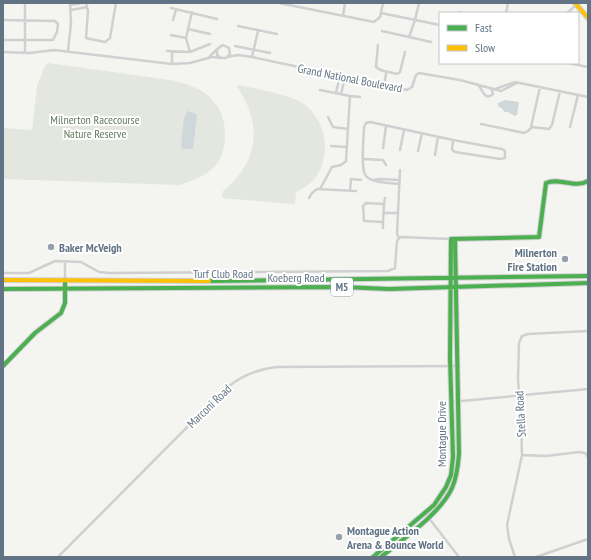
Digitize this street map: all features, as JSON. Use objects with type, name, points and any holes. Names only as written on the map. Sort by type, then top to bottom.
[{"type":"main road","points":[[575,4],[588,18]]},
{"type":"main road","points":[[453,239],[539,236],[546,183],[552,181],[583,184],[588,181]]},
{"type":"main road","name":"Montague Drive","points":[[372,557],[434,505],[446,487],[450,474],[452,457],[450,288],[453,239]]},
{"type":"main road","name":"Montague Drive","points":[[381,557],[429,517],[445,501],[452,490],[457,473],[459,459],[457,278],[453,239]]},
{"type":"main road","name":"Koeberg Road","points":[[3,280],[221,281],[588,276]]},
{"type":"main road","points":[[3,366],[38,330],[61,313],[65,305],[65,280]]},
{"type":"main road","name":"Koeberg Road","points":[[3,289],[343,287],[389,289],[588,283]]},
{"type":"street","points":[[25,3],[25,53]]},
{"type":"street","points":[[68,51],[71,23],[70,4],[85,3],[87,7],[86,37],[90,40],[105,42],[110,38],[116,3]]},
{"type":"street","points":[[279,3],[374,22],[379,19],[383,3]]},
{"type":"street","points":[[343,16],[345,3]]},
{"type":"street","points":[[409,37],[419,3]]},
{"type":"street","points":[[568,12],[575,4]]},
{"type":"street","points":[[71,10],[87,7]]},
{"type":"street","points":[[171,8],[217,19]]},
{"type":"street","points":[[173,20],[176,10]]},
{"type":"street","points":[[190,52],[186,38],[192,12]]},
{"type":"street","points":[[381,13],[439,25]]},
{"type":"street","points":[[3,20],[56,21],[58,24],[57,32],[52,40],[3,40]]},
{"type":"street","points":[[238,26],[277,34]]},
{"type":"street","points":[[188,29],[210,34]]},
{"type":"street","points":[[252,57],[258,30]]},
{"type":"street","points":[[382,32],[431,42]]},
{"type":"street","points":[[171,35],[186,38]]},
{"type":"street","points":[[167,51],[190,52],[210,44]]},
{"type":"street","points":[[3,52],[25,53],[54,50],[172,64],[195,62],[208,58],[227,57],[230,52],[229,48],[226,45],[222,45],[208,58]]},
{"type":"street","points":[[378,45],[376,67],[388,72],[397,74],[400,72],[405,52]]},
{"type":"street","points":[[234,46],[270,53]]},
{"type":"street","name":"Grand National Boulevard","points":[[229,48],[238,55]]},
{"type":"street","points":[[217,50],[217,55],[221,58]]},
{"type":"street","points":[[172,64],[173,52]]},
{"type":"street","name":"Grand National Boulevard","points":[[227,57],[238,55],[252,57],[407,90],[412,87],[416,75],[419,73],[477,85],[491,88],[493,94],[491,96],[487,96],[477,85]]},
{"type":"street","points":[[573,64],[588,67]]},
{"type":"street","points":[[384,85],[386,74]]},
{"type":"street","points":[[336,93],[340,76]]},
{"type":"street","points":[[341,94],[345,77]]},
{"type":"street","points":[[491,88],[495,89],[512,82],[588,97]]},
{"type":"street","points":[[481,124],[524,133],[528,131],[531,128],[540,87]]},
{"type":"street","points":[[320,90],[360,97]]},
{"type":"street","points":[[531,128],[550,129],[560,91]]},
{"type":"street","points":[[570,126],[578,95]]},
{"type":"street","points":[[320,189],[332,167],[341,165],[346,161],[350,96]]},
{"type":"street","points":[[328,117],[333,127],[348,129]]},
{"type":"street","points":[[399,184],[380,182],[367,178],[363,159],[364,127],[366,123],[370,122],[502,149],[506,151],[506,156],[505,158],[500,159],[455,152],[452,150],[454,140]]},
{"type":"street","points":[[382,148],[386,126]]},
{"type":"street","points":[[400,150],[404,130]]},
{"type":"street","points":[[418,151],[422,133]]},
{"type":"street","points":[[435,155],[438,137]]},
{"type":"street","points":[[331,146],[347,147]]},
{"type":"street","points":[[363,159],[383,160],[386,165]]},
{"type":"street","points":[[400,170],[398,238],[402,236],[453,239]]},
{"type":"street","points":[[374,180],[382,178],[400,180]]},
{"type":"street","points":[[350,191],[352,179],[361,180]]},
{"type":"street","points":[[309,198],[312,192],[316,189],[356,191]]},
{"type":"street","points":[[383,228],[384,198]]},
{"type":"street","points":[[383,222],[364,221],[363,206],[366,203],[384,204]]},
{"type":"street","points":[[384,212],[398,213]]},
{"type":"street","name":"Turf Club Road","points":[[3,273],[28,273],[52,262],[65,261],[81,262],[99,272],[109,273],[388,271],[395,268],[398,238]]},
{"type":"street","points":[[65,261],[65,280]]},
{"type":"street","name":"Stella Road","points":[[515,557],[507,532],[507,524],[522,456],[518,379],[519,343],[522,336],[528,334],[588,331]]},
{"type":"street","name":"Marconi Road","points":[[58,557],[223,391],[242,376],[276,367],[458,366]]},
{"type":"street","points":[[451,402],[588,389]]},
{"type":"street","points":[[522,456],[546,456],[578,452],[585,453],[588,457]]},
{"type":"street","points":[[425,513],[459,557]]},
{"type":"street","points":[[536,557],[588,539]]},
{"type":"green space","name":"Milnerton Racecourse Nature Reserve","points":[[48,63],[170,80],[201,90],[215,103],[222,117],[225,143],[220,159],[207,173],[180,185],[3,179],[3,128],[32,130],[37,86],[45,66]]},
{"type":"green space","points":[[239,85],[298,100],[309,108],[320,125],[325,144],[323,163],[314,179],[307,186],[296,192],[295,204],[222,198],[223,191],[235,180],[244,168],[250,155],[253,142],[251,115],[237,87]]},
{"type":"shaded area","points":[[505,100],[519,102],[517,115],[515,116],[508,112],[504,112],[503,109],[498,106],[498,103]]},
{"type":"shaded area","points":[[187,111],[197,115],[192,149],[183,149],[181,146],[184,119]]},
{"type":"traffic: fast","points":[[373,557],[434,505],[446,487],[451,475],[453,457],[450,358],[451,239],[539,237],[546,183],[556,181],[578,184],[588,181]]},
{"type":"traffic: fast","points":[[381,557],[421,525],[439,507],[452,488],[456,476],[459,454],[455,239]]},
{"type":"traffic: fast","points":[[209,281],[588,276]]},
{"type":"traffic: fast","points":[[3,366],[35,333],[61,313],[65,303],[65,280]]},
{"type":"traffic: fast","points":[[3,289],[343,287],[389,289],[588,283]]},
{"type":"traffic: slow","points":[[575,3],[588,18]]},
{"type":"traffic: slow","points":[[3,280],[209,281]]},
{"type":"place","name":"Baker McVeigh","points":[[51,247]]},
{"type":"place","name":"Milnerton Fire Station","points":[[565,259]]},
{"type":"place","name":"Montague Action Arena & Bounce World","points":[[339,537]]}]
